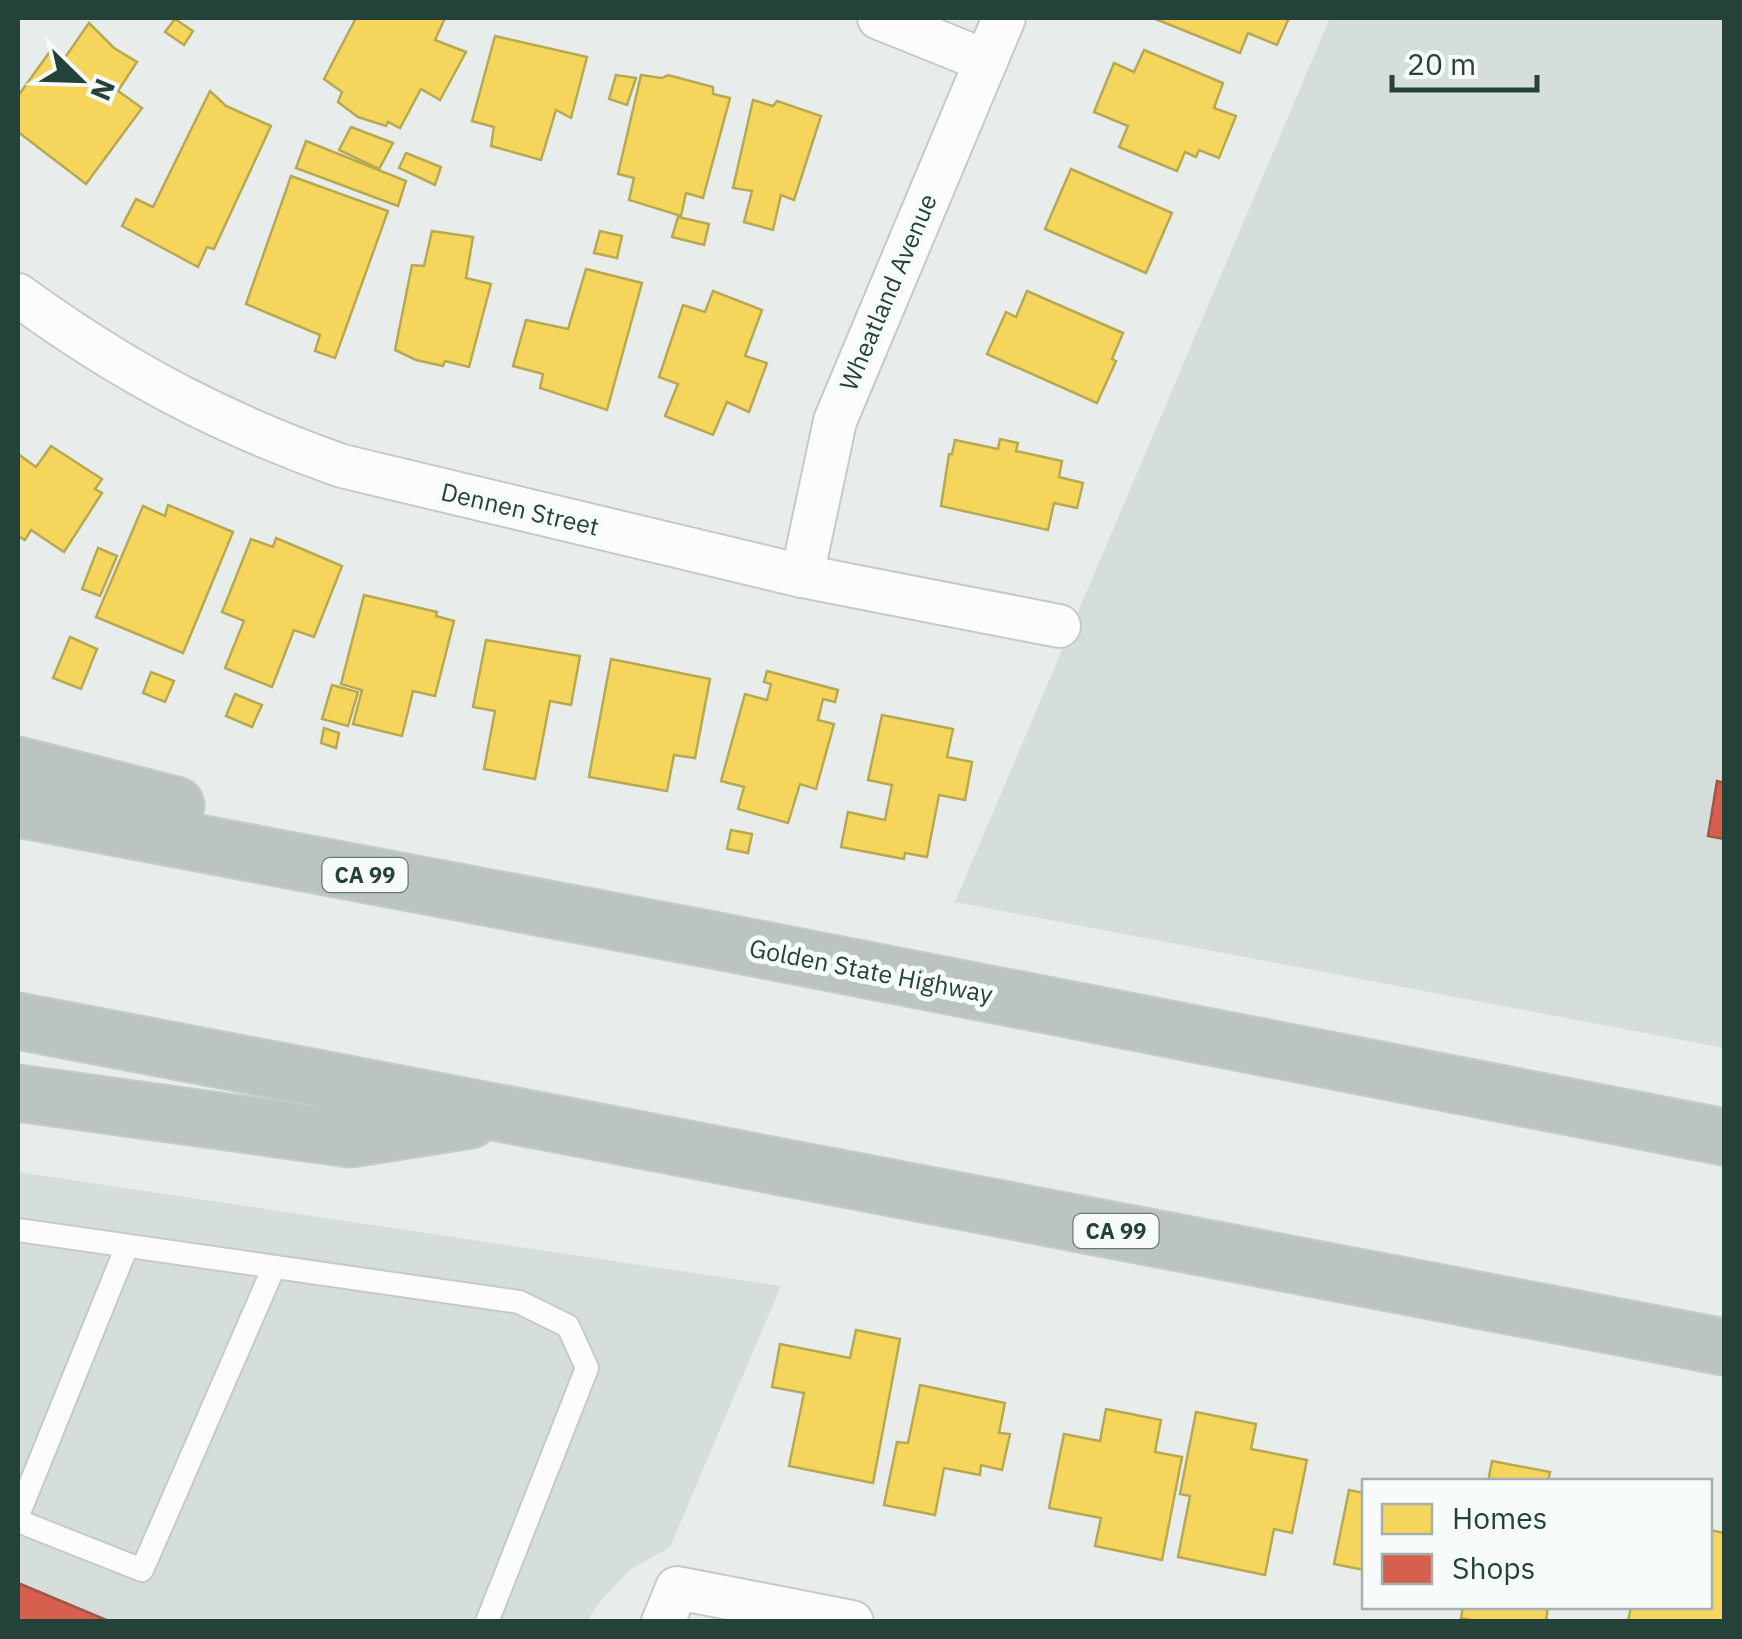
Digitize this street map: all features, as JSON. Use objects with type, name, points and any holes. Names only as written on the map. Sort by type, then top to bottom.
[{"type":"highway","points":[[18,764],[712,940]]},
{"type":"highway","name":"Golden State Highway","points":[[18,809],[1724,1137]]},
{"type":"highway","name":"CA 99","points":[[18,1021],[1724,1347]]},
{"type":"highway","points":[[18,1093],[350,1139],[507,1114]]},
{"type":"street","points":[[880,18],[986,61]]},
{"type":"street","name":"Wheatland Avenue","points":[[802,576],[834,421],[1004,18]]},
{"type":"street","name":"Dennen Street","points":[[18,295],[86,344],[184,402],[281,445],[342,466],[802,576],[1059,626]]},
{"type":"street","points":[[670,1605],[852,1622]]},
{"type":"lane","points":[[18,1230],[519,1302],[568,1326],[587,1368],[487,1622]]},
{"type":"lane","points":[[127,1246],[18,1518],[142,1570],[274,1267]]},
{"type":"shaded area","points":[[1330,18],[1724,18],[1724,1048],[955,902]]},
{"type":"shaded area","points":[[18,1172],[781,1286],[670,1547],[630,1570],[587,1621],[18,1621]]},
{"type":"building: Homes","points":[[356,18],[445,18],[435,40],[466,52],[440,100],[421,89],[400,128],[358,117],[338,102],[342,92],[324,79]]},
{"type":"building: Homes","points":[[1153,18],[1289,18],[1277,45],[1248,33],[1240,53]]},
{"type":"building: Homes","points":[[175,19],[193,31],[184,45],[165,32]]},
{"type":"building: Homes","points":[[89,23],[114,48],[137,62],[118,91],[142,108],[86,184],[18,132],[18,96],[51,50],[64,59]]},
{"type":"building: Homes","points":[[495,36],[587,57],[571,118],[556,110],[541,160],[491,146],[494,127],[472,121]]},
{"type":"building: Homes","points":[[1144,50],[1223,83],[1214,108],[1236,116],[1219,158],[1199,150],[1196,157],[1185,152],[1177,171],[1119,147],[1128,126],[1094,112],[1114,63],[1134,72]]},
{"type":"building: Homes","points":[[616,75],[636,78],[627,105],[609,99]]},
{"type":"building: Homes","points":[[641,75],[668,75],[713,87],[713,94],[730,98],[703,198],[686,193],[681,216],[629,200],[634,178],[618,174]]},
{"type":"building: Homes","points":[[210,91],[226,106],[271,126],[214,249],[207,247],[198,267],[122,226],[136,199],[153,207]]},
{"type":"building: Homes","points":[[753,100],[773,106],[777,101],[821,116],[794,200],[781,195],[773,230],[744,222],[752,191],[733,188]]},
{"type":"building: Homes","points":[[351,127],[393,143],[379,169],[339,150]]},
{"type":"building: Homes","points":[[306,141],[406,181],[398,206],[296,168]]},
{"type":"building: Homes","points":[[406,153],[441,167],[435,185],[399,168]]},
{"type":"building: Homes","points":[[1071,169],[1172,213],[1146,273],[1045,229]]},
{"type":"building: Homes","points":[[291,176],[388,211],[335,358],[315,351],[320,335],[246,304]]},
{"type":"building: Homes","points":[[678,217],[709,224],[704,245],[672,237]]},
{"type":"building: Homes","points":[[432,231],[473,237],[466,278],[491,284],[469,367],[416,360],[395,350],[412,265],[424,266]]},
{"type":"building: Homes","points":[[600,231],[622,236],[617,258],[594,253]]},
{"type":"building: Homes","points":[[586,269],[642,283],[607,410],[540,388],[543,374],[513,366],[526,320],[568,329]]},
{"type":"building: Homes","points":[[713,291],[762,310],[745,356],[767,363],[749,412],[727,402],[713,435],[665,416],[678,384],[659,377],[683,305],[705,312]]},
{"type":"building: Homes","points":[[1027,291],[1123,333],[1112,359],[1116,361],[1097,403],[987,354],[1006,312],[1016,317]]},
{"type":"building: Homes","points":[[1000,439],[1018,443],[1016,451],[1062,461],[1059,477],[1083,483],[1077,508],[1054,503],[1048,530],[941,506],[955,440],[998,449]]},
{"type":"building: Homes","points":[[51,446],[102,479],[95,489],[102,493],[64,552],[31,530],[25,540],[18,536],[18,454],[36,467]]},
{"type":"building: Homes","points":[[168,505],[233,532],[183,653],[96,617],[143,506],[165,516]]},
{"type":"building: Homes","points":[[276,538],[342,566],[314,637],[294,630],[272,687],[225,668],[244,621],[222,612],[251,539],[273,547]]},
{"type":"building: Homes","points":[[98,548],[117,556],[100,596],[82,589]]},
{"type":"building: Homes","points":[[364,595],[437,612],[436,616],[454,621],[435,696],[413,691],[402,736],[353,724],[362,690],[341,684]]},
{"type":"building: Homes","points":[[70,637],[97,649],[81,689],[53,678]]},
{"type":"building: Homes","points":[[486,640],[580,656],[571,705],[550,701],[535,779],[484,769],[495,711],[473,707]]},
{"type":"building: Homes","points":[[611,659],[710,679],[695,758],[674,755],[667,791],[589,777]]},
{"type":"building: Homes","points":[[767,671],[838,690],[835,702],[823,699],[818,720],[834,724],[816,789],[800,784],[788,823],[738,809],[744,787],[721,781],[745,694],[767,700],[771,684],[764,682]]},
{"type":"building: Homes","points":[[151,672],[174,681],[165,702],[143,693]]},
{"type":"building: Homes","points":[[332,685],[358,692],[348,726],[322,719]]},
{"type":"building: Homes","points":[[235,694],[262,705],[252,727],[226,716]]},
{"type":"building: Homes","points":[[882,715],[953,729],[947,757],[972,762],[965,800],[939,795],[927,857],[905,853],[904,859],[841,847],[848,812],[885,820],[892,785],[868,780]]},
{"type":"building: Homes","points":[[324,728],[339,733],[336,748],[321,743]]},
{"type":"building: Homes","points":[[731,830],[752,834],[748,853],[727,849]]},
{"type":"building: Homes","points":[[856,1330],[900,1339],[873,1483],[789,1466],[804,1393],[772,1387],[780,1344],[850,1358]]},
{"type":"building: Homes","points":[[920,1385],[1005,1403],[999,1433],[1010,1434],[1002,1470],[981,1465],[980,1475],[944,1468],[935,1515],[884,1505],[897,1442],[908,1443]]},
{"type":"building: Homes","points":[[1106,1409],[1161,1420],[1155,1452],[1182,1457],[1162,1560],[1095,1546],[1101,1518],[1049,1508],[1064,1434],[1100,1441]]},
{"type":"building: Homes","points":[[1196,1412],[1256,1424],[1251,1449],[1307,1460],[1292,1533],[1274,1529],[1265,1575],[1178,1557],[1190,1496],[1180,1494]]},
{"type":"building: Homes","points":[[1492,1461],[1550,1472],[1549,1479],[1489,1479]]},
{"type":"building: Homes","points":[[1349,1490],[1362,1493],[1362,1570],[1334,1564]]},
{"type":"building: Homes","points":[[1712,1530],[1724,1533],[1724,1622],[1628,1622],[1630,1609],[1712,1609]]},
{"type":"building: Homes","points":[[1462,1609],[1548,1609],[1546,1622],[1480,1622],[1461,1618]]},
{"type":"building: Shops","points":[[1717,781],[1724,783],[1724,839],[1708,836]]},
{"type":"building: Shops","points":[[18,1583],[111,1622],[18,1622]]}]
